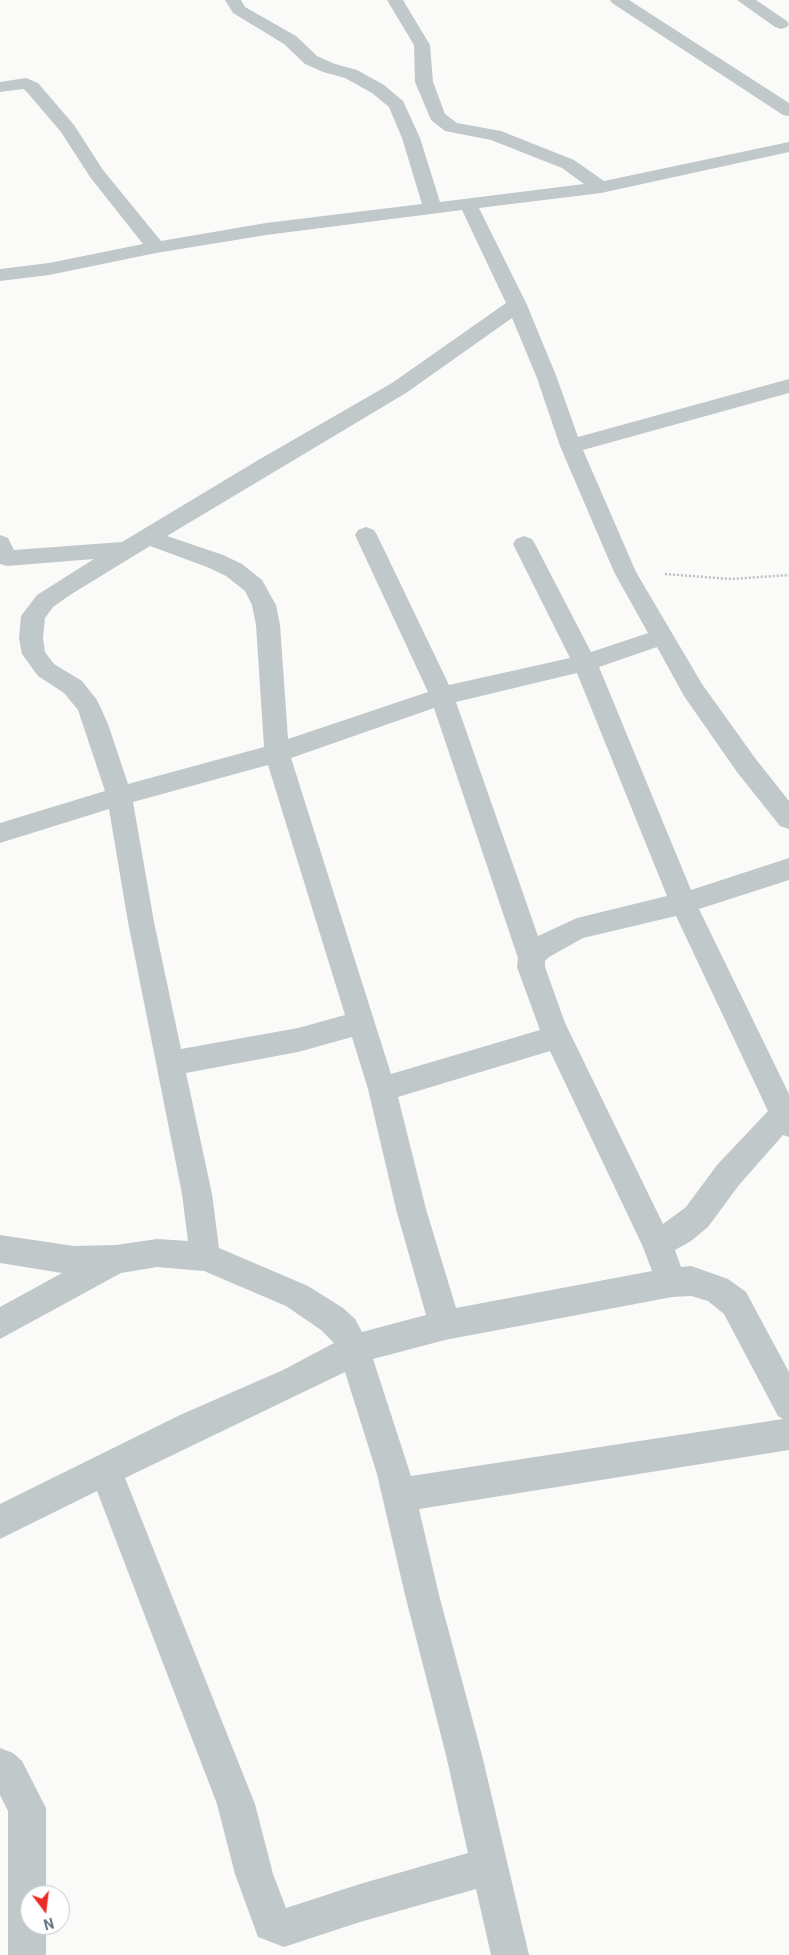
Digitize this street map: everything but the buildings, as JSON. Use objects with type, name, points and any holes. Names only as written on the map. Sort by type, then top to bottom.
[{"type":"street","points":[[233,0],[239,10],[290,40],[311,60],[329,68],[351,74],[378,89],[397,105],[422,170],[433,209]]},
{"type":"street","points":[[395,0],[422,45],[424,82],[436,116],[451,126],[495,135],[568,164],[601,188]]},
{"type":"street","points":[[618,0],[789,111]]},
{"type":"street","points":[[745,0],[786,25]]},
{"type":"street","points":[[0,87],[26,83],[32,87],[68,128],[96,173],[156,247]]},
{"type":"street","points":[[0,275],[49,269],[156,247],[266,229],[601,188],[789,147]]},
{"type":"street","points":[[468,204],[517,305],[572,446],[625,572],[693,690],[746,765],[789,819]]},
{"type":"street","points":[[206,1257],[197,1194],[141,922],[119,796],[96,724],[88,706],[71,684],[46,670],[32,648],[31,627],[33,616],[45,601],[124,550],[399,388],[517,305]]},
{"type":"street","points":[[572,446],[789,386]]},
{"type":"street","points":[[366,535],[442,696],[532,958],[531,967],[557,1037],[657,1244],[672,1282]]},
{"type":"street","points":[[148,537],[215,561],[234,570],[254,586],[267,614],[277,752],[382,1089],[411,1209],[445,1325]]},
{"type":"street","points":[[524,544],[585,662],[682,903],[787,1115],[728,1175],[697,1217],[680,1231],[657,1244]]},
{"type":"street","points":[[2,554],[124,550]]},
{"type":"street","points":[[0,833],[119,796],[277,752],[442,696],[585,662],[661,637]]},
{"type":"street","points":[[532,958],[539,949],[577,929],[682,903],[787,873]]},
{"type":"street","points":[[169,1063],[298,1040],[361,1024]]},
{"type":"street","points":[[382,1089],[557,1037]]},
{"type":"street","points":[[0,1249],[74,1260],[116,1259],[157,1253],[206,1257],[297,1296],[344,1330],[354,1350],[400,1495],[422,1595],[464,1755],[510,1955]]},
{"type":"street","points":[[0,1324],[116,1259]]},
{"type":"street","points":[[0,1522],[192,1427],[294,1382],[354,1350],[445,1325],[672,1282],[702,1284],[717,1289],[731,1298],[789,1406]]},
{"type":"street","points":[[400,1495],[789,1434]]},
{"type":"street","points":[[106,1471],[236,1804],[254,1874],[272,1923],[284,1928],[360,1903],[489,1866]]},
{"type":"street","points":[[0,1766],[9,1774],[27,1808],[26,1955]]},
{"type":"path","points":[[625,572],[731,579],[789,575]]}]
